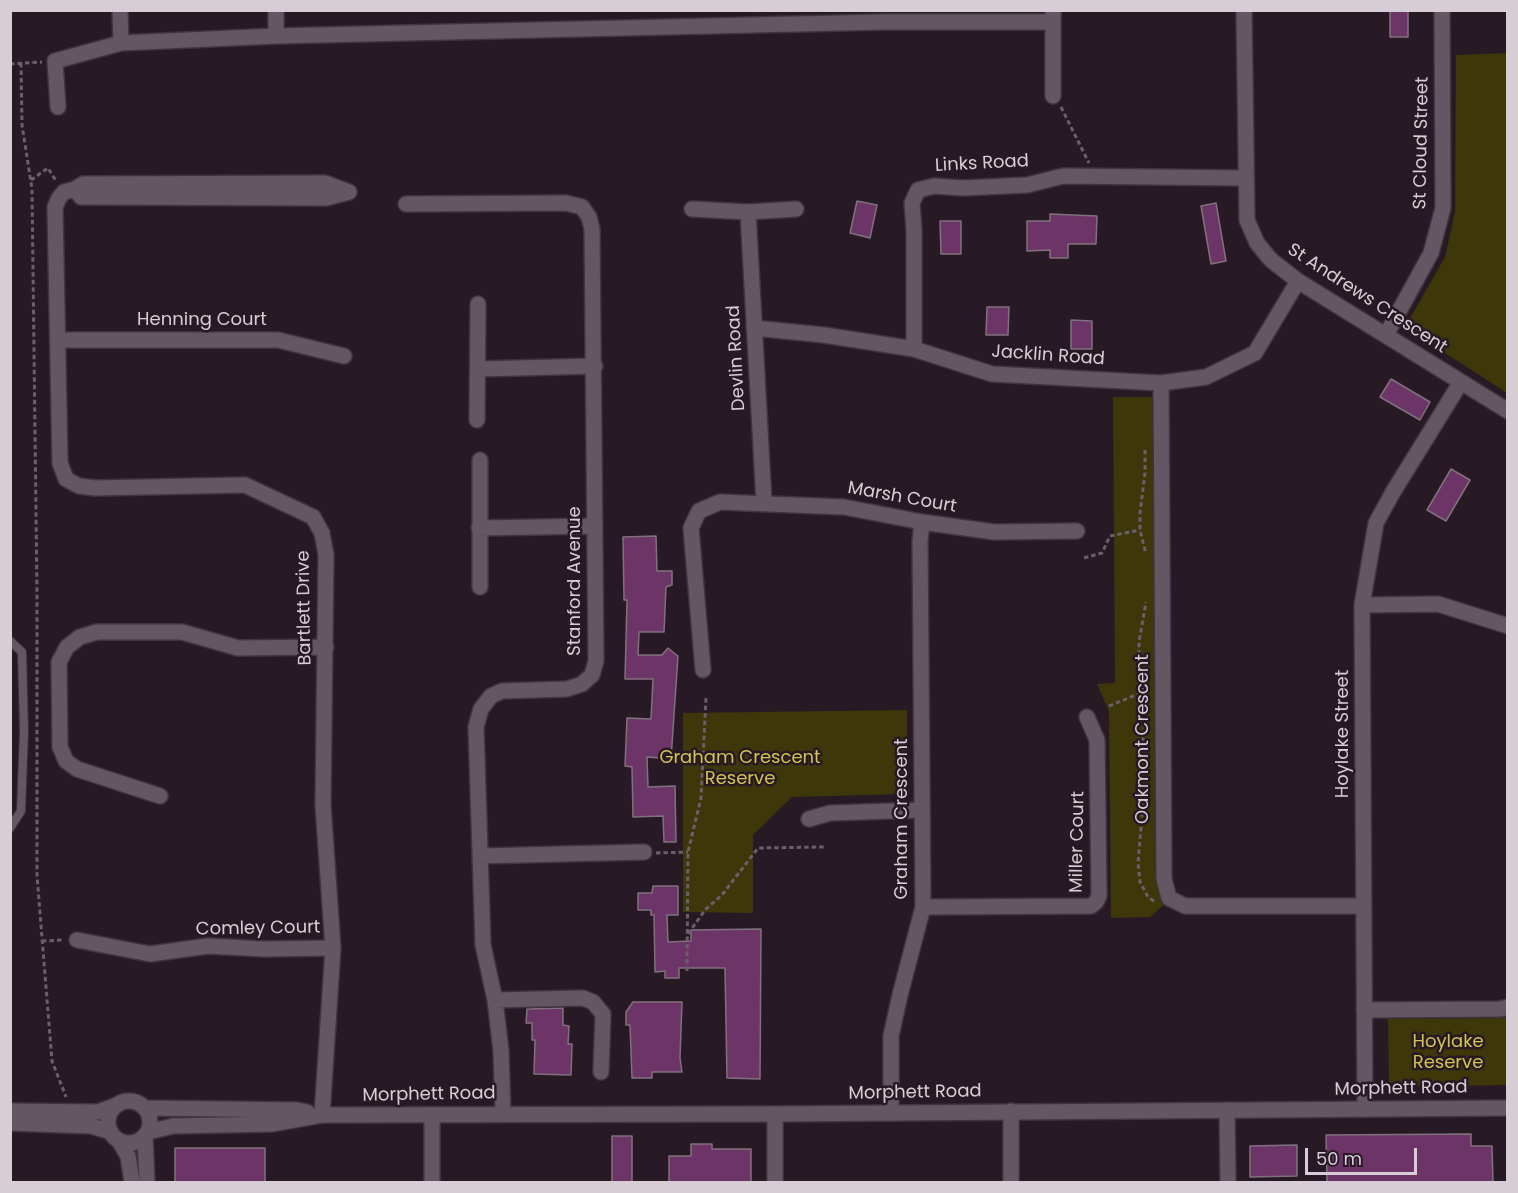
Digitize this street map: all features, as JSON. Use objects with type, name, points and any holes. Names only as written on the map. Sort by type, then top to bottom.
[{"type":"street","points":[[120,10],[121,43]]},
{"type":"street","points":[[276,10],[276,36]]},
{"type":"street","name":"St Andrews Crescent","points":[[1244,10],[1247,220],[1257,243],[1270,260],[1298,281],[1508,411]]},
{"type":"street","name":"St Cloud Street","points":[[1386,335],[1431,253],[1443,208],[1442,10]]},
{"type":"street","points":[[57,107],[55,61],[121,43],[883,16],[1053,16],[1053,96]]},
{"type":"street","name":"Links Road","points":[[914,349],[912,203],[918,190],[934,186],[963,188],[1027,185],[1063,176],[1245,178]]},
{"type":"street","points":[[325,183],[349,192],[326,198],[81,197],[69,191],[83,184],[325,183]]},
{"type":"street","name":"Bartlett Drive","points":[[69,191],[59,198],[55,207],[60,463],[66,479],[79,486],[95,488],[244,485],[313,517],[322,533],[326,555],[323,805],[333,948],[322,1115]]},
{"type":"street","name":"Stanford Avenue","points":[[406,204],[566,203],[582,207],[589,218],[592,229],[596,661],[592,675],[582,684],[567,689],[502,691],[491,696],[481,709],[476,728],[483,945],[495,999],[501,1051],[503,1114]]},
{"type":"street","points":[[692,209],[748,212],[796,209]]},
{"type":"street","name":"Devlin Road","points":[[748,212],[764,502]]},
{"type":"street","name":"Jacklin Road","points":[[754,328],[824,335],[914,349],[992,374],[1161,383],[1206,377],[1255,353],[1298,281]]},
{"type":"street","points":[[477,420],[478,304]]},
{"type":"street","name":"Henning Court","points":[[58,340],[278,340],[344,356]]},
{"type":"street","points":[[478,369],[595,366]]},
{"type":"street","name":"Hoylake Street","points":[[1365,1110],[1362,605],[1376,523],[1461,382]]},
{"type":"street","name":"Oakmont Crescent","points":[[1161,383],[1164,879],[1169,898],[1185,906],[1363,906]]},
{"type":"street","points":[[480,460],[480,587]]},
{"type":"street","name":"Marsh Court","points":[[704,670],[692,528],[699,511],[720,502],[844,507],[922,522],[994,532],[1077,531]]},
{"type":"street","name":"Graham Crescent","points":[[891,1113],[891,1036],[923,907],[920,541],[922,522]]},
{"type":"street","points":[[479,528],[595,526]]},
{"type":"street","points":[[1362,605],[1438,603],[1508,626]]},
{"type":"street","points":[[160,796],[77,769],[66,761],[60,747],[59,662],[68,647],[80,638],[97,632],[182,632],[238,648],[326,647]]},
{"type":"street","name":"Miller Court","points":[[923,907],[1091,906],[1096,903],[1099,896],[1098,740],[1088,717]]},
{"type":"street","points":[[809,819],[830,813],[922,810]]},
{"type":"street","points":[[480,856],[650,852]]},
{"type":"street","name":"Comley Court","points":[[77,940],[150,954],[208,946],[264,949],[333,948]]},
{"type":"street","points":[[495,999],[583,998],[593,1002],[603,1014],[601,1072]]},
{"type":"street","points":[[1364,1010],[1501,1009],[1508,1007]]},
{"type":"street","points":[[12,1111],[98,1112],[124,1101],[140,1103],[150,1116],[147,1134],[147,1182]]},
{"type":"street","points":[[117,1105],[111,1111],[108,1119],[115,1136],[128,1156],[132,1182]]},
{"type":"street","name":"Morphett Road","points":[[146,1108],[297,1110],[322,1115]]},
{"type":"street","name":"Morphett Road","points":[[147,1134],[173,1126],[272,1124],[322,1115],[1508,1108]]},
{"type":"street","points":[[1227,1110],[1228,1182]]},
{"type":"street","points":[[12,1111],[91,1126],[127,1143],[136,1143],[147,1134]]},
{"type":"street","points":[[1011,1111],[1011,1182]]},
{"type":"street","points":[[774,1182],[775,1114]]},
{"type":"street","points":[[432,1115],[432,1182]]},
{"type":"lane","points":[[10,641],[22,652],[24,731],[21,811],[10,828]]},
{"type":"path","points":[[10,64],[55,61]]},
{"type":"path","points":[[21,63],[22,125],[30,180],[37,604],[37,876],[52,1061],[66,1097]]},
{"type":"path","points":[[1053,96],[1063,109],[1096,177]]},
{"type":"path","points":[[30,180],[48,168],[69,191]]},
{"type":"path","points":[[1145,441],[1140,530],[1147,557]]},
{"type":"path","points":[[1084,558],[1102,553],[1110,536],[1140,530]]},
{"type":"path","points":[[1147,599],[1139,642],[1144,732],[1140,761],[1139,783],[1143,805],[1138,863],[1140,882],[1149,897],[1156,903]]},
{"type":"path","points":[[1109,706],[1143,692]]},
{"type":"path","points":[[687,971],[688,852],[701,798],[706,698]]},
{"type":"path","points":[[688,934],[705,910],[722,895],[758,848],[824,847]]},
{"type":"path","points":[[650,852],[688,852]]},
{"type":"path","points":[[42,941],[77,940]]},
{"type":"green space","points":[[1508,53],[1507,393],[1405,327],[1445,257],[1455,212],[1456,55]]},
{"type":"green space","points":[[1113,397],[1154,397],[1166,903],[1150,917],[1111,918],[1109,711],[1097,684],[1115,683]]},
{"type":"green space","name":"Graham Crescent Reserve","points":[[907,710],[907,794],[792,797],[753,835],[753,913],[683,912],[683,713]]},
{"type":"green space","name":"Hoylake Reserve","points":[[1507,1018],[1507,1085],[1389,1087],[1388,1019]]},
{"type":"building","points":[[1390,10],[1408,10],[1408,37],[1390,37]]},
{"type":"building","points":[[857,201],[877,205],[870,238],[850,233]]},
{"type":"building","points":[[1216,203],[1226,261],[1211,264],[1201,206]]},
{"type":"building","points":[[1050,214],[1097,216],[1096,244],[1068,244],[1068,258],[1050,258],[1050,250],[1027,251],[1027,221],[1050,221]]},
{"type":"building","points":[[940,221],[961,221],[961,254],[941,254]]},
{"type":"building","points":[[987,307],[1009,307],[1008,335],[986,335]]},
{"type":"building","points":[[1071,320],[1092,321],[1092,349],[1071,349]]},
{"type":"building","points":[[1391,379],[1430,402],[1420,420],[1380,397]]},
{"type":"building","points":[[1451,469],[1470,480],[1446,521],[1427,510]]},
{"type":"building","points":[[656,536],[657,571],[672,571],[672,585],[666,587],[664,632],[639,632],[638,655],[662,655],[668,648],[678,656],[671,759],[647,757],[648,787],[675,786],[676,842],[664,842],[663,816],[633,817],[632,767],[625,766],[627,718],[651,719],[653,679],[625,679],[627,600],[624,600],[623,537]]},
{"type":"building","points":[[653,886],[678,886],[678,915],[667,915],[668,942],[691,941],[691,930],[761,929],[760,1079],[727,1078],[725,968],[679,968],[679,978],[665,978],[665,971],[655,972],[654,915],[651,915],[651,910],[638,910],[638,893],[652,893]]},
{"type":"building","points":[[633,1002],[682,1002],[680,1058],[682,1072],[652,1072],[652,1078],[632,1078],[630,1025],[626,1025],[626,1012]]},
{"type":"building","points":[[563,1008],[563,1025],[569,1026],[568,1044],[572,1044],[571,1075],[534,1074],[535,1040],[532,1040],[532,1023],[526,1023],[527,1009]]},
{"type":"building","points":[[1471,1134],[1471,1146],[1492,1146],[1493,1182],[1327,1182],[1326,1135]]},
{"type":"building","points":[[612,1136],[632,1136],[632,1182],[612,1182]]},
{"type":"building","points":[[691,1144],[712,1144],[712,1149],[751,1149],[751,1182],[669,1182],[669,1156],[691,1156]]},
{"type":"building","points":[[1297,1145],[1297,1176],[1250,1177],[1250,1146]]},
{"type":"building","points":[[175,1148],[265,1148],[265,1182],[175,1182]]}]
